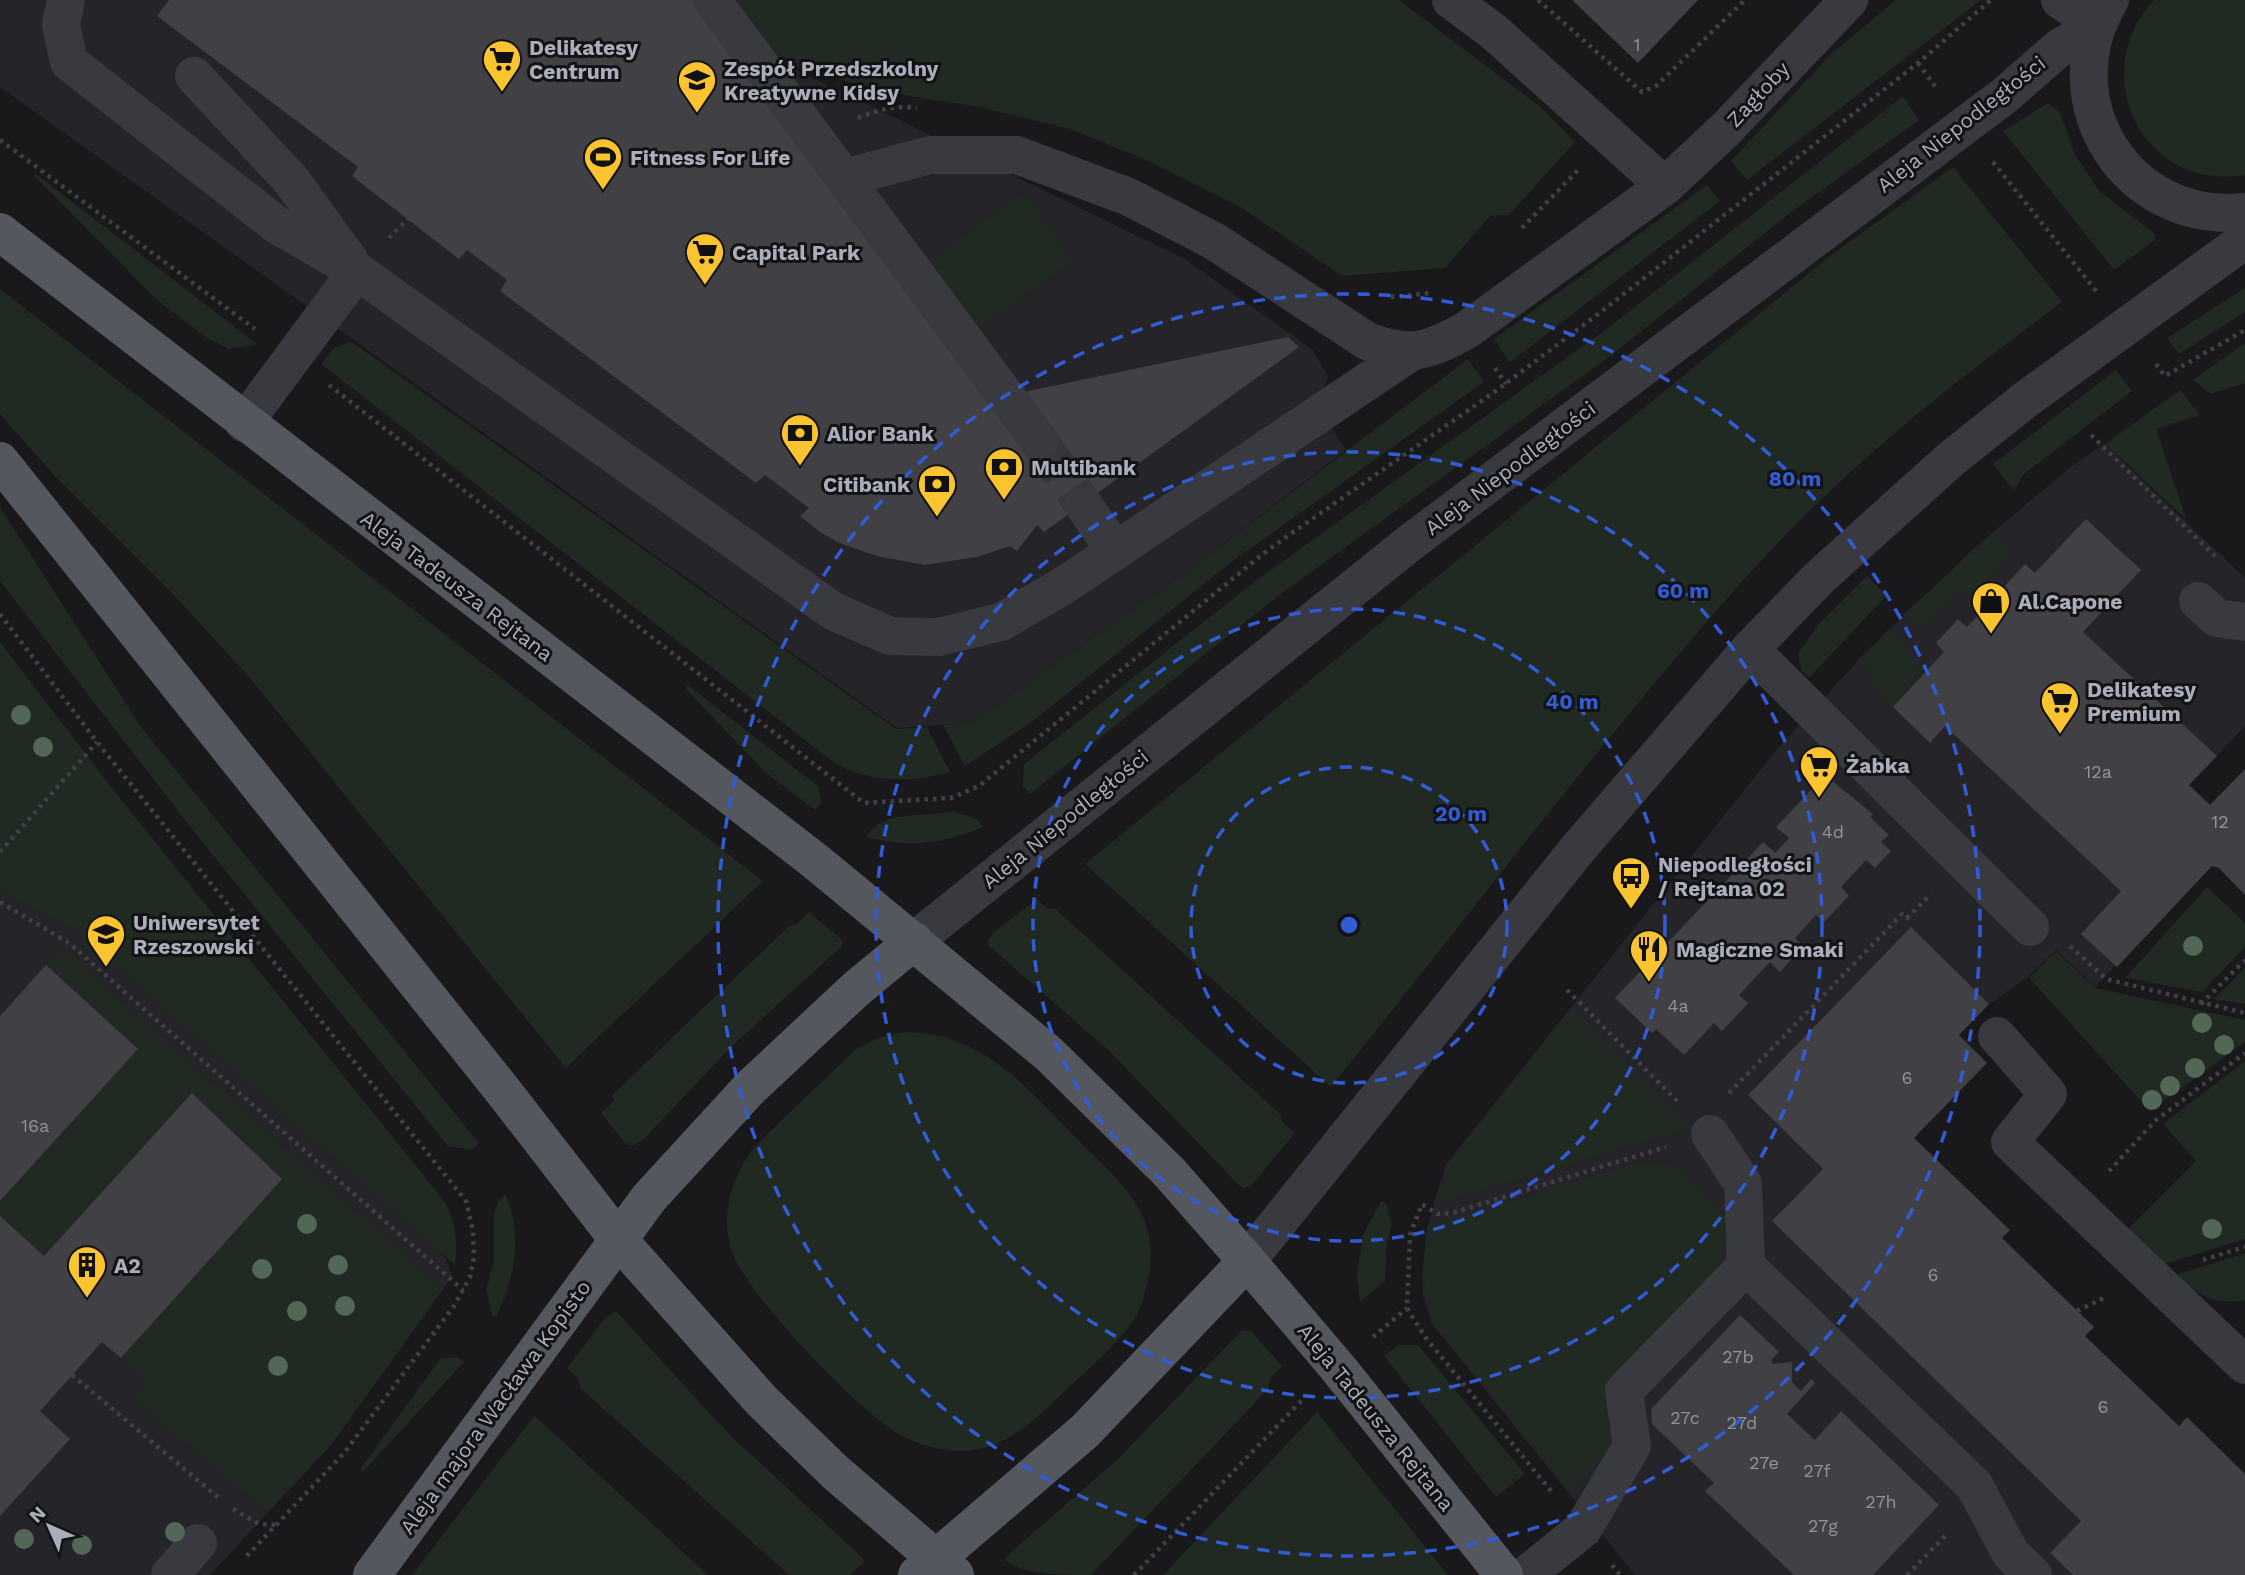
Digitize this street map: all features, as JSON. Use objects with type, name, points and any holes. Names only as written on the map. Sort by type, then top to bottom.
[{"type":"main road","name":"Aleja Tadeusza Rejtana","points":[[0,232],[244,423],[815,861],[1030,1037],[1101,1101],[1169,1172],[1338,1368],[1504,1575]]},
{"type":"main road","points":[[0,461],[499,1085],[617,1238],[761,1400],[936,1570],[1085,1430],[1247,1261]]},
{"type":"main road","name":"Aleja majora Wacława Kopisto","points":[[372,1575],[530,1363],[617,1238],[681,1162],[749,1089],[818,1023],[914,941]]},
{"type":"street","points":[[66,0],[61,25],[69,62],[277,225],[357,271],[833,611],[890,636],[938,637],[1001,622],[1115,551],[1412,352]]},
{"type":"street","points":[[712,0],[1040,442]]},
{"type":"street","points":[[1451,0],[1494,32],[1665,186]]},
{"type":"street","name":"Zagłoby","points":[[1412,352],[1435,348],[1468,329],[1665,186],[1725,130],[1849,0]]},
{"type":"street","points":[[2060,0],[2100,8],[2088,67],[2090,97],[2098,128],[2119,162],[2148,188],[2186,208],[2227,214],[2245,212]]},
{"type":"street","name":"Aleja Niepodległości","points":[[914,941],[1411,542],[1964,126],[2059,48],[2100,8]]},
{"type":"street","points":[[194,76],[291,180],[357,271]]},
{"type":"street","points":[[844,178],[930,155],[1017,155],[1129,197],[1214,241],[1367,341],[1387,349],[1412,352]]},
{"type":"street","points":[[1247,1261],[1576,851],[1750,649],[1819,577],[1951,459],[2245,240]]},
{"type":"street","points":[[244,423],[357,271]]},
{"type":"street","points":[[1083,504],[1115,551]]},
{"type":"street","points":[[2198,601],[2217,618],[2245,622]]},
{"type":"street","points":[[1750,649],[2030,927]]},
{"type":"street","points":[[1997,1036],[2048,1094],[2010,1142],[2245,1366]]},
{"type":"street","points":[[1705,1129],[1743,1184],[1746,1266],[1974,1485],[2011,1553],[2033,1575]]},
{"type":"street","points":[[1526,1575],[1583,1528],[1632,1446],[1624,1391],[1746,1266]]},
{"type":"street","points":[[170,1575],[198,1543]]},
{"type":"path","points":[[1538,0],[1642,92]]},
{"type":"path","points":[[1515,234],[1569,180],[1642,92],[1656,86],[1745,0]]},
{"type":"path","points":[[0,140],[293,357],[864,803],[951,797],[979,786],[1269,550],[1516,376],[1918,63],[1991,0]]},
{"type":"path","points":[[1918,63],[1964,126],[2165,376],[2245,330]]},
{"type":"path","points":[[813,137],[878,110],[903,106],[928,110]]},
{"type":"path","points":[[1389,297],[1443,292]]},
{"type":"path","points":[[2091,435],[2226,566]]},
{"type":"path","points":[[0,614],[97,742],[466,1201],[473,1231],[474,1256],[463,1290],[344,1452],[238,1566]]},
{"type":"path","points":[[0,852],[97,742]]},
{"type":"path","points":[[1620,1575],[1425,1337],[1407,1308],[1410,1236],[1422,1204],[1437,1214],[1452,1213],[1705,1129],[1902,915],[1907,918],[1963,860]]},
{"type":"path","points":[[0,902],[69,943],[463,1290]]},
{"type":"path","points":[[2030,927],[2058,935],[2106,979],[2245,1013]]},
{"type":"path","points":[[2201,1004],[2245,960]]},
{"type":"path","points":[[1567,990],[1705,1129]]},
{"type":"path","points":[[2077,1205],[2156,1120],[2245,1053]]},
{"type":"path","points":[[1372,1338],[1407,1308]]},
{"type":"path","points":[[72,1375],[231,1508],[259,1524],[277,1525]]},
{"type":"path","points":[[1134,1575],[1305,1397]]},
{"type":"path","points":[[1907,1575],[1980,1500]]},
{"type":"shaded area","points":[[0,0],[736,0],[782,63],[1183,258],[1313,350],[1328,377],[1316,405],[1346,450],[1193,567],[970,723],[897,728],[0,87]]},
{"type":"shaded area","points":[[736,0],[1399,0],[1538,105],[1575,142],[1509,215],[1490,216],[1445,268],[1342,276],[1242,208],[1146,160],[1070,129],[979,107],[884,92],[782,63]]},
{"type":"shaded area","points":[[1896,0],[1981,0],[1747,180],[1731,161],[1832,53]]},
{"type":"shaded area","points":[[2154,0],[2245,0],[2245,175],[2209,175],[2178,165],[2153,147],[2135,122],[2126,92],[2125,61],[2134,29]]},
{"type":"shaded area","points":[[1903,96],[1919,120],[1794,210],[1609,357],[1278,596],[1030,794],[1023,786],[1024,764],[1254,582],[1612,325]]},
{"type":"shaded area","points":[[2048,103],[2060,112],[2074,153],[2099,191],[2155,234],[2155,240],[2114,270],[2003,131]]},
{"type":"shaded area","points":[[1953,167],[2062,302],[1971,371],[1883,443],[1774,547],[1625,719],[1331,1087],[1085,864],[1830,256]]},
{"type":"shaded area","points":[[36,174],[257,344],[229,349],[207,338],[156,299],[34,176]]},
{"type":"shaded area","points":[[1707,185],[1720,201],[1510,362],[1494,339]]},
{"type":"shaded area","points":[[1022,194],[1027,194],[1073,261],[977,330],[926,262]]},
{"type":"shaded area","points":[[2245,288],[2245,312],[2179,354],[2167,338]]},
{"type":"shaded area","points":[[0,289],[763,881],[566,1068],[250,678],[170,591],[54,475],[0,414]]},
{"type":"shaded area","points":[[352,342],[896,729],[927,727],[950,772],[920,778],[890,779],[860,774],[833,762],[321,364],[335,347]]},
{"type":"shaded area","points":[[2245,343],[2245,383],[2211,394],[2193,380]]},
{"type":"shaded area","points":[[1468,359],[1484,382],[1230,563],[1033,721],[965,766],[943,725],[970,723],[1193,567]]},
{"type":"shaded area","points":[[2116,370],[2132,391],[2023,475],[2014,491],[1993,464]]},
{"type":"shaded area","points":[[2180,390],[2200,415],[2156,429],[2186,519],[2105,444]]},
{"type":"shaded area","points":[[2104,444],[2245,578],[2245,726],[2189,785],[2210,805],[2212,866],[2095,987],[2056,950],[2028,977],[1989,1004],[1910,928],[1748,1095],[1823,1169],[1773,1221],[2081,1521],[2051,1553],[2073,1575],[1635,1575],[1432,1324],[1423,1296],[1422,1277],[1427,1227],[1446,1164],[1778,748],[1864,654],[1973,549],[2072,466]]},
{"type":"shaded area","points":[[0,507],[141,727],[479,1143],[472,1150],[448,1146],[199,838],[0,581]]},
{"type":"shaded area","points":[[1993,533],[2012,553],[1975,593],[1957,594],[1921,631],[1903,615]]},
{"type":"shaded area","points":[[1867,576],[1887,595],[1809,678],[1801,670],[1798,653],[1819,624]]},
{"type":"shaded area","points":[[1889,629],[1907,646],[1921,675],[1892,707],[1875,687],[1864,656]]},
{"type":"shaded area","points":[[0,642],[115,792],[445,1202],[455,1233],[455,1265],[76,931],[12,898],[0,888]]},
{"type":"shaded area","points":[[688,685],[819,787],[821,803],[815,810],[764,771],[685,688]]},
{"type":"shaded area","name":"Uniwersytet Rzeszowski","points":[[0,701],[446,1259],[452,1277],[331,1445],[210,1575],[0,1575]]},
{"type":"shaded area","points":[[952,811],[977,819],[983,827],[940,841],[911,843],[867,837],[874,828],[893,818]]},
{"type":"shaded area","points":[[2207,887],[2245,923],[2245,947],[2202,992],[2125,978]]},
{"type":"shaded area","points":[[1037,899],[1048,909],[1056,909],[1280,1114],[1282,1122],[1295,1133],[1250,1187],[1243,1188],[1238,1184],[1108,1050],[988,945],[987,941],[993,933]]},
{"type":"shaded area","points":[[809,912],[840,938],[843,943],[840,948],[731,1047],[644,1139],[632,1146],[626,1144],[601,1113],[614,1101],[612,1095],[789,926],[797,924]]},
{"type":"shaded area","points":[[62,948],[443,1289],[331,1445],[267,1512],[134,1400],[147,1381],[121,1358],[282,1179],[192,1093],[44,1256],[0,1216],[0,1201],[138,1049],[46,965]]},
{"type":"shaded area","points":[[2056,951],[2095,988],[2245,1020],[2245,1042],[2150,1111],[2029,978]]},
{"type":"shaded area","points":[[2245,968],[2245,1004],[2214,999]]},
{"type":"shaded area","points":[[1572,1007],[1689,1124],[1682,1131],[1445,1201],[1440,1193],[1448,1164]]},
{"type":"shaded area","points":[[905,1032],[935,1035],[962,1044],[987,1056],[1009,1072],[1130,1195],[1146,1224],[1150,1240],[1151,1258],[1144,1296],[1137,1314],[1124,1333],[1019,1432],[1005,1440],[975,1450],[944,1450],[915,1442],[884,1424],[834,1380],[781,1323],[742,1271],[728,1238],[727,1210],[730,1197],[739,1171],[754,1147],[856,1049],[880,1037]]},
{"type":"shaded area","points":[[2245,1061],[2245,1239],[2164,1264],[2128,1229],[2196,1161],[2163,1124]]},
{"type":"shaded area","points":[[1673,1164],[1731,1220],[1717,1273],[1609,1383],[1609,1451],[1570,1491],[1433,1323],[1425,1287],[1428,1227],[1628,1165]]},
{"type":"shaded area","points":[[505,1194],[514,1223],[514,1256],[508,1288],[496,1316],[492,1315],[486,1290],[494,1261],[494,1215],[498,1202]]},
{"type":"shaded area","points":[[1381,1201],[1386,1203],[1392,1225],[1387,1241],[1385,1281],[1360,1302],[1357,1276],[1363,1235]]},
{"type":"shaded area","points":[[2245,1253],[2245,1300],[2225,1301],[2207,1297],[2176,1275]]},
{"type":"shaded area","points":[[616,1311],[729,1434],[863,1558],[864,1562],[850,1575],[789,1575],[580,1388],[579,1379],[567,1368],[605,1318]]},
{"type":"shaded area","points":[[1242,1330],[1251,1331],[1282,1366],[1269,1380],[1269,1388],[1091,1575],[1031,1571],[1004,1559],[1118,1459]]},
{"type":"shaded area","points":[[1398,1345],[1418,1345],[1525,1474],[1496,1497],[1384,1356]]},
{"type":"shaded area","points":[[457,1357],[464,1362],[362,1473],[361,1468],[440,1359]]},
{"type":"shaded area","points":[[1317,1412],[1448,1575],[1163,1575]]},
{"type":"shaded area","points":[[535,1416],[708,1575],[412,1575]]},
{"type":"building","name":"Capital Park","points":[[169,0],[696,0],[1046,475],[1063,462],[1014,394],[1288,337],[1299,347],[1044,532],[1037,525],[1017,551],[1010,546],[977,557],[925,565],[877,556],[837,542],[819,531],[800,516],[809,508],[765,475],[756,483],[500,291],[507,280],[467,250],[459,259],[352,176],[358,167],[157,16]]},
{"type":"building","points":[[1572,0],[1698,0],[1638,63]]},
{"type":"building","points":[[2086,519],[2141,570],[2083,632],[2217,756],[2189,785],[2210,805],[2245,769],[2245,895],[2219,868],[2212,866],[2117,967],[2081,934],[2121,891],[1945,726],[1930,743],[1893,707],[1944,652],[1936,643],[1958,619],[1967,627],[2025,564],[2035,573]]},
{"type":"building","points":[[1825,775],[1873,814],[1870,817],[1889,835],[1881,842],[1891,851],[1875,868],[1866,860],[1841,887],[1849,896],[1824,922],[1816,915],[1795,938],[1803,946],[1780,972],[1770,962],[1739,995],[1748,1003],[1741,1011],[1722,1031],[1714,1023],[1684,1055],[1656,1029],[1652,1033],[1615,998],[1763,842],[1775,853],[1789,838],[1776,827]]},
{"type":"building","points":[[1911,927],[1989,1004],[1959,1035],[1987,1063],[1914,1138],[2010,1230],[2002,1238],[2094,1327],[2085,1336],[2179,1426],[2187,1417],[2245,1474],[2245,1575],[2073,1575],[2050,1553],[2081,1521],[1772,1221],[1823,1169],[1748,1095]]},
{"type":"building","points":[[46,965],[138,1049],[0,1201],[0,1016]]},
{"type":"building","name":"A2","points":[[192,1093],[282,1179],[121,1358],[102,1342],[40,1411],[70,1439],[0,1516],[0,1216],[44,1256]]},
{"type":"building","points":[[1740,1315],[1779,1352],[1771,1360],[1773,1364],[1792,1362],[1792,1382],[1801,1391],[1811,1379],[1815,1383],[1787,1414],[1815,1440],[1841,1411],[1939,1505],[1873,1575],[1794,1575],[1705,1491],[1714,1483],[1652,1424],[1651,1409]]},
{"type":"tunnel","points":[[1040,442],[1083,504]]},
{"type":"place","name":"Delikatesy Centrum","points":[[502,93]]},
{"type":"place","name":"Zespół Przedszkolny Kreatywne Kidsy","points":[[697,114]]},
{"type":"place","name":"Fitness For Life","points":[[603,191]]},
{"type":"place","name":"Capital Park","points":[[705,286]]},
{"type":"place","name":"Alior Bank","points":[[800,467]]},
{"type":"place","name":"Multibank","points":[[1004,501]]},
{"type":"place","name":"Citibank","points":[[937,518]]},
{"type":"place","name":"Al.Capone","points":[[1991,635]]},
{"type":"place","name":"Delikatesy Premium","points":[[2060,735]]},
{"type":"place","name":"Żabka","points":[[1819,799]]},
{"type":"place","name":"Niepodległości / Rejtana 02","points":[[1631,910]]},
{"type":"place","name":"Uniwersytet Rzeszowski","points":[[106,968]]},
{"type":"place","name":"Magiczne Smaki","points":[[1649,983]]},
{"type":"place","name":"A2","points":[[87,1299]]}]
